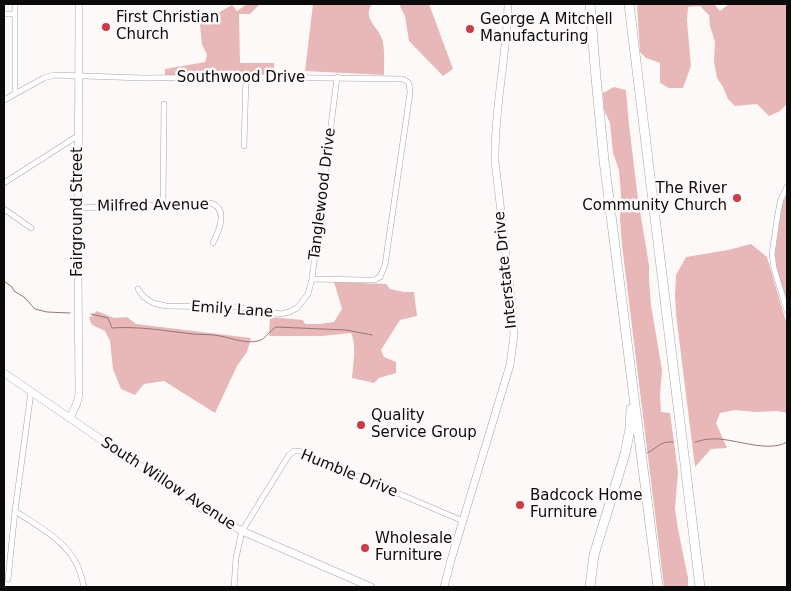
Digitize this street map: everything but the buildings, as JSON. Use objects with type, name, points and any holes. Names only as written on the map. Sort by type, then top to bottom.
[{"type":"highway","points":[[590,4],[604,160],[658,587]]},
{"type":"highway","points":[[629,4],[700,587]]},
{"type":"highway","points":[[590,587],[594,555],[625,454],[630,429],[632,382]]},
{"type":"highway","points":[[696,554],[704,587]]},
{"type":"main road","name":"Fairground Street","points":[[70,418],[79,394],[79,4]]},
{"type":"main road","name":"Interstate Drive","points":[[444,586],[510,365],[514,336],[495,161],[496,116],[508,27],[508,4]]},
{"type":"main road","name":"South Willow Avenue","points":[[4,372],[204,510],[242,531],[371,587]]},
{"type":"street","points":[[15,4],[15,93]]},
{"type":"street","points":[[4,14],[15,14]]},
{"type":"street","name":"Southwood Drive","points":[[4,100],[44,78],[54,75],[144,78],[403,79]]},
{"type":"street","points":[[244,146],[246,77]]},
{"type":"street","name":"Tanglewood Drive","points":[[337,78],[312,279],[374,280],[380,277],[383,271],[410,93],[409,83],[403,79]]},
{"type":"street","points":[[163,204],[164,104]]},
{"type":"street","points":[[4,182],[79,135]]},
{"type":"street","points":[[787,187],[781,199],[772,254],[774,268],[787,311]]},
{"type":"street","name":"Milfred Avenue","points":[[78,208],[163,204],[216,204],[220,209],[221,219],[213,243]]},
{"type":"street","points":[[4,209],[31,228]]},
{"type":"street","name":"Emily Lane","points":[[138,289],[144,297],[153,303],[166,306],[237,307],[281,314],[297,308],[308,294],[312,279]]},
{"type":"street","points":[[8,579],[31,392]]},
{"type":"street","name":"Humble Drive","points":[[234,587],[237,546],[242,531],[289,455],[294,451],[299,451],[463,521]]},
{"type":"street","points":[[15,511],[63,545],[75,560],[84,587]]},
{"type":"shaded area","points":[[247,4],[260,4],[250,14],[239,14],[240,63],[274,63],[274,75],[165,76],[165,69],[205,62],[207,55],[202,44],[200,25],[232,5],[237,11]]},
{"type":"shaded area","points":[[313,4],[372,4],[369,14],[383,42],[384,75],[305,71]]},
{"type":"shaded area","points":[[399,4],[429,4],[453,69],[443,76],[409,41],[405,16]]},
{"type":"shaded area","points":[[637,4],[714,4],[720,11],[729,4],[787,4],[787,104],[780,111],[769,116],[757,104],[735,106],[728,99],[717,78],[714,62],[715,42],[709,15],[700,6],[688,7],[687,21],[691,66],[683,88],[669,88],[660,83],[660,63],[646,58],[640,52]]},
{"type":"shaded area","points":[[614,87],[626,90],[638,199],[649,265],[651,305],[662,370],[661,412],[670,413],[678,472],[675,509],[688,587],[664,587],[622,245],[619,170],[613,153],[610,123],[604,110],[603,93]]},
{"type":"shaded area","points":[[787,194],[787,303],[776,268],[775,254],[782,204]]},
{"type":"shaded area","points":[[751,244],[767,257],[787,325],[787,413],[735,410],[720,413],[716,423],[727,448],[711,449],[695,467],[676,314],[676,275],[686,257]]},
{"type":"shaded area","points":[[334,282],[386,284],[390,289],[414,292],[417,316],[400,320],[381,350],[384,357],[396,362],[396,373],[379,378],[374,383],[352,378],[354,349],[351,333],[322,336],[269,336],[270,317],[303,320],[305,324],[334,322],[342,309]]},
{"type":"shaded area","points":[[97,311],[114,318],[127,317],[136,324],[251,338],[247,352],[237,366],[215,413],[164,381],[144,384],[135,395],[121,389],[113,369],[110,341],[105,331],[92,325],[89,318]]},
{"type":"waterway","points":[[4,281],[14,291],[24,297],[35,309],[47,312],[70,313]]},
{"type":"waterway","points":[[91,314],[108,318],[112,328],[142,328],[214,335],[249,342],[261,340],[276,327],[346,330],[372,335]]},
{"type":"waterway","points":[[695,442],[719,439],[760,446],[779,445],[787,442]]},
{"type":"waterway","points":[[647,453],[662,444],[673,442]]},
{"type":"place","name":"First Christian Church","points":[[106,27]]},
{"type":"place","name":"George A Mitchell Manufacturing","points":[[470,29]]},
{"type":"place","name":"The River Community Church","points":[[737,198]]},
{"type":"place","name":"Quality Service Group","points":[[361,425]]},
{"type":"place","name":"Badcock Home Furniture","points":[[520,505]]},
{"type":"place","name":"Wholesale Furniture","points":[[365,548]]}]
